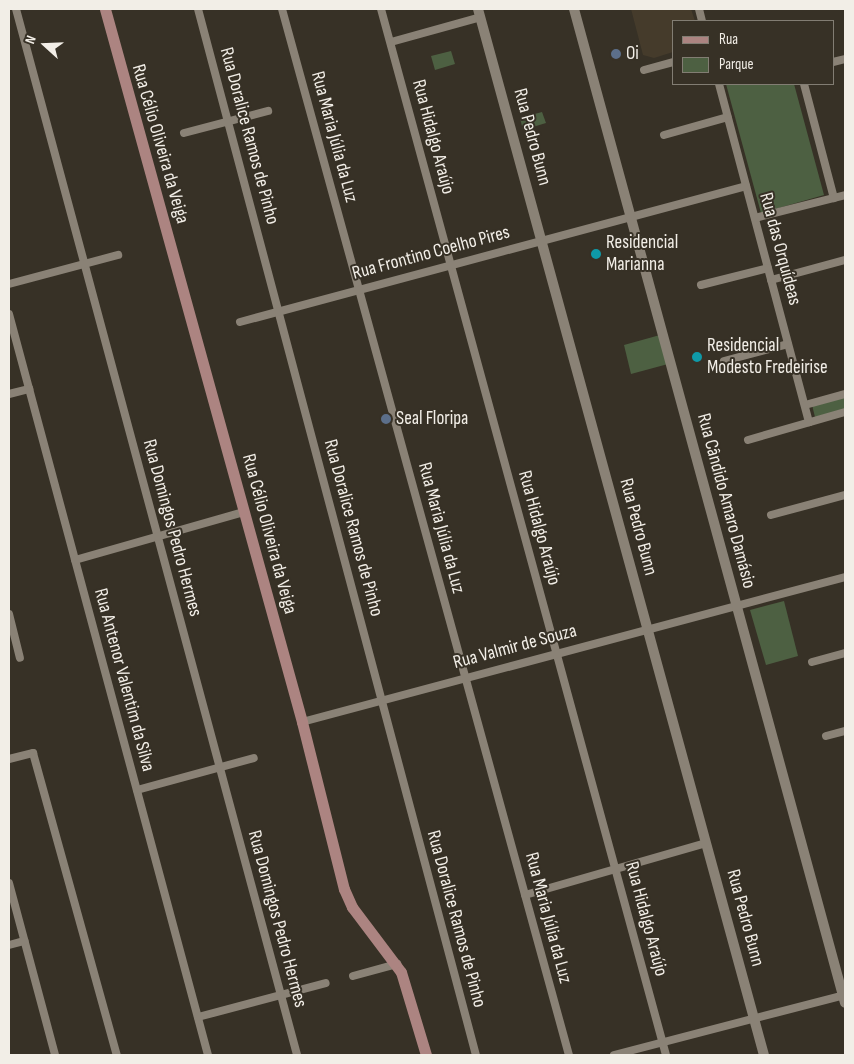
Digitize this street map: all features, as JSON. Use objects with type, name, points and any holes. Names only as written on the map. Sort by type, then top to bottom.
[{"type":"main road","name":"Rua Célio Oliveira da Veiga","points":[[105,9],[302,722],[347,898],[397,964],[426,1055]]},
{"type":"street","name":"Rua Domingos Pedro Hermes","points":[[16,9],[297,1055]]},
{"type":"street","name":"Rua Doralice Ramos de Pinho","points":[[198,9],[476,1055]]},
{"type":"street","name":"Rua Maria Júlia da Luz","points":[[282,9],[569,1055]]},
{"type":"street","name":"Rua Hidalgo Araújo","points":[[382,9],[666,1055]]},
{"type":"street","name":"Rua Cândido Amaro Damásio","points":[[576,9],[736,605],[845,998]]},
{"type":"street","points":[[391,42],[480,13]]},
{"type":"street","name":"Rua Pedro Bunn","points":[[480,13],[764,1055]]},
{"type":"street","points":[[644,70],[672,62]]},
{"type":"street","name":"Rua das Orquídeas","points":[[719,85],[810,422]]},
{"type":"street","points":[[804,85],[834,198]]},
{"type":"street","points":[[184,133],[268,111]]},
{"type":"street","points":[[664,135],[728,117]]},
{"type":"street","name":"Rua Frontino Coelho Pires","points":[[240,322],[746,186]]},
{"type":"street","points":[[755,218],[845,195]]},
{"type":"street","points":[[9,284],[118,255]]},
{"type":"street","points":[[771,280],[845,260]]},
{"type":"street","points":[[701,285],[768,268]]},
{"type":"street","name":"Rua Antenor Valentim da Silva","points":[[9,314],[208,1055]]},
{"type":"street","points":[[724,361],[788,344]]},
{"type":"street","points":[[9,394],[29,389]]},
{"type":"street","points":[[805,405],[845,394]]},
{"type":"street","points":[[748,440],[845,412]]},
{"type":"street","points":[[772,515],[845,495]]},
{"type":"street","points":[[75,560],[158,538],[244,512]]},
{"type":"street","name":"Rua Valmir de Souza","points":[[302,722],[648,628],[845,577]]},
{"type":"street","points":[[9,614],[20,658]]},
{"type":"street","points":[[812,662],[845,653]]},
{"type":"street","points":[[826,736],[845,731]]},
{"type":"street","points":[[9,760],[33,753],[117,1055]]},
{"type":"street","points":[[137,790],[254,758]]},
{"type":"street","points":[[525,895],[706,843]]},
{"type":"street","points":[[9,883],[55,1055]]},
{"type":"street","points":[[9,945],[24,941]]},
{"type":"street","points":[[353,976],[397,964]]},
{"type":"street","points":[[198,1017],[326,983]]},
{"type":"street","points":[[614,1055],[845,998]]},
{"type":"shaded area","points":[[631,9],[691,9],[695,20],[672,20],[672,52],[654,58],[643,55]]},
{"type":"green space","points":[[451,51],[455,64],[435,70],[431,56]]},
{"type":"green space","points":[[726,85],[794,85],[824,195],[761,213]]},
{"type":"green space","points":[[542,112],[546,123],[523,130],[520,118]]},
{"type":"green space","points":[[660,335],[668,364],[631,374],[624,345]]},
{"type":"green space","points":[[845,396],[845,410],[815,417],[812,405]]},
{"type":"green space","points":[[784,601],[798,656],[766,665],[750,610]]},
{"type":"place","name":"Oi","points":[[616,54]]},
{"type":"place","name":"Residencial Marianna","points":[[596,254]]},
{"type":"place","name":"Residencial Modesto Fredeirise","points":[[697,357]]},
{"type":"place","name":"Seal Floripa","points":[[386,419]]}]
